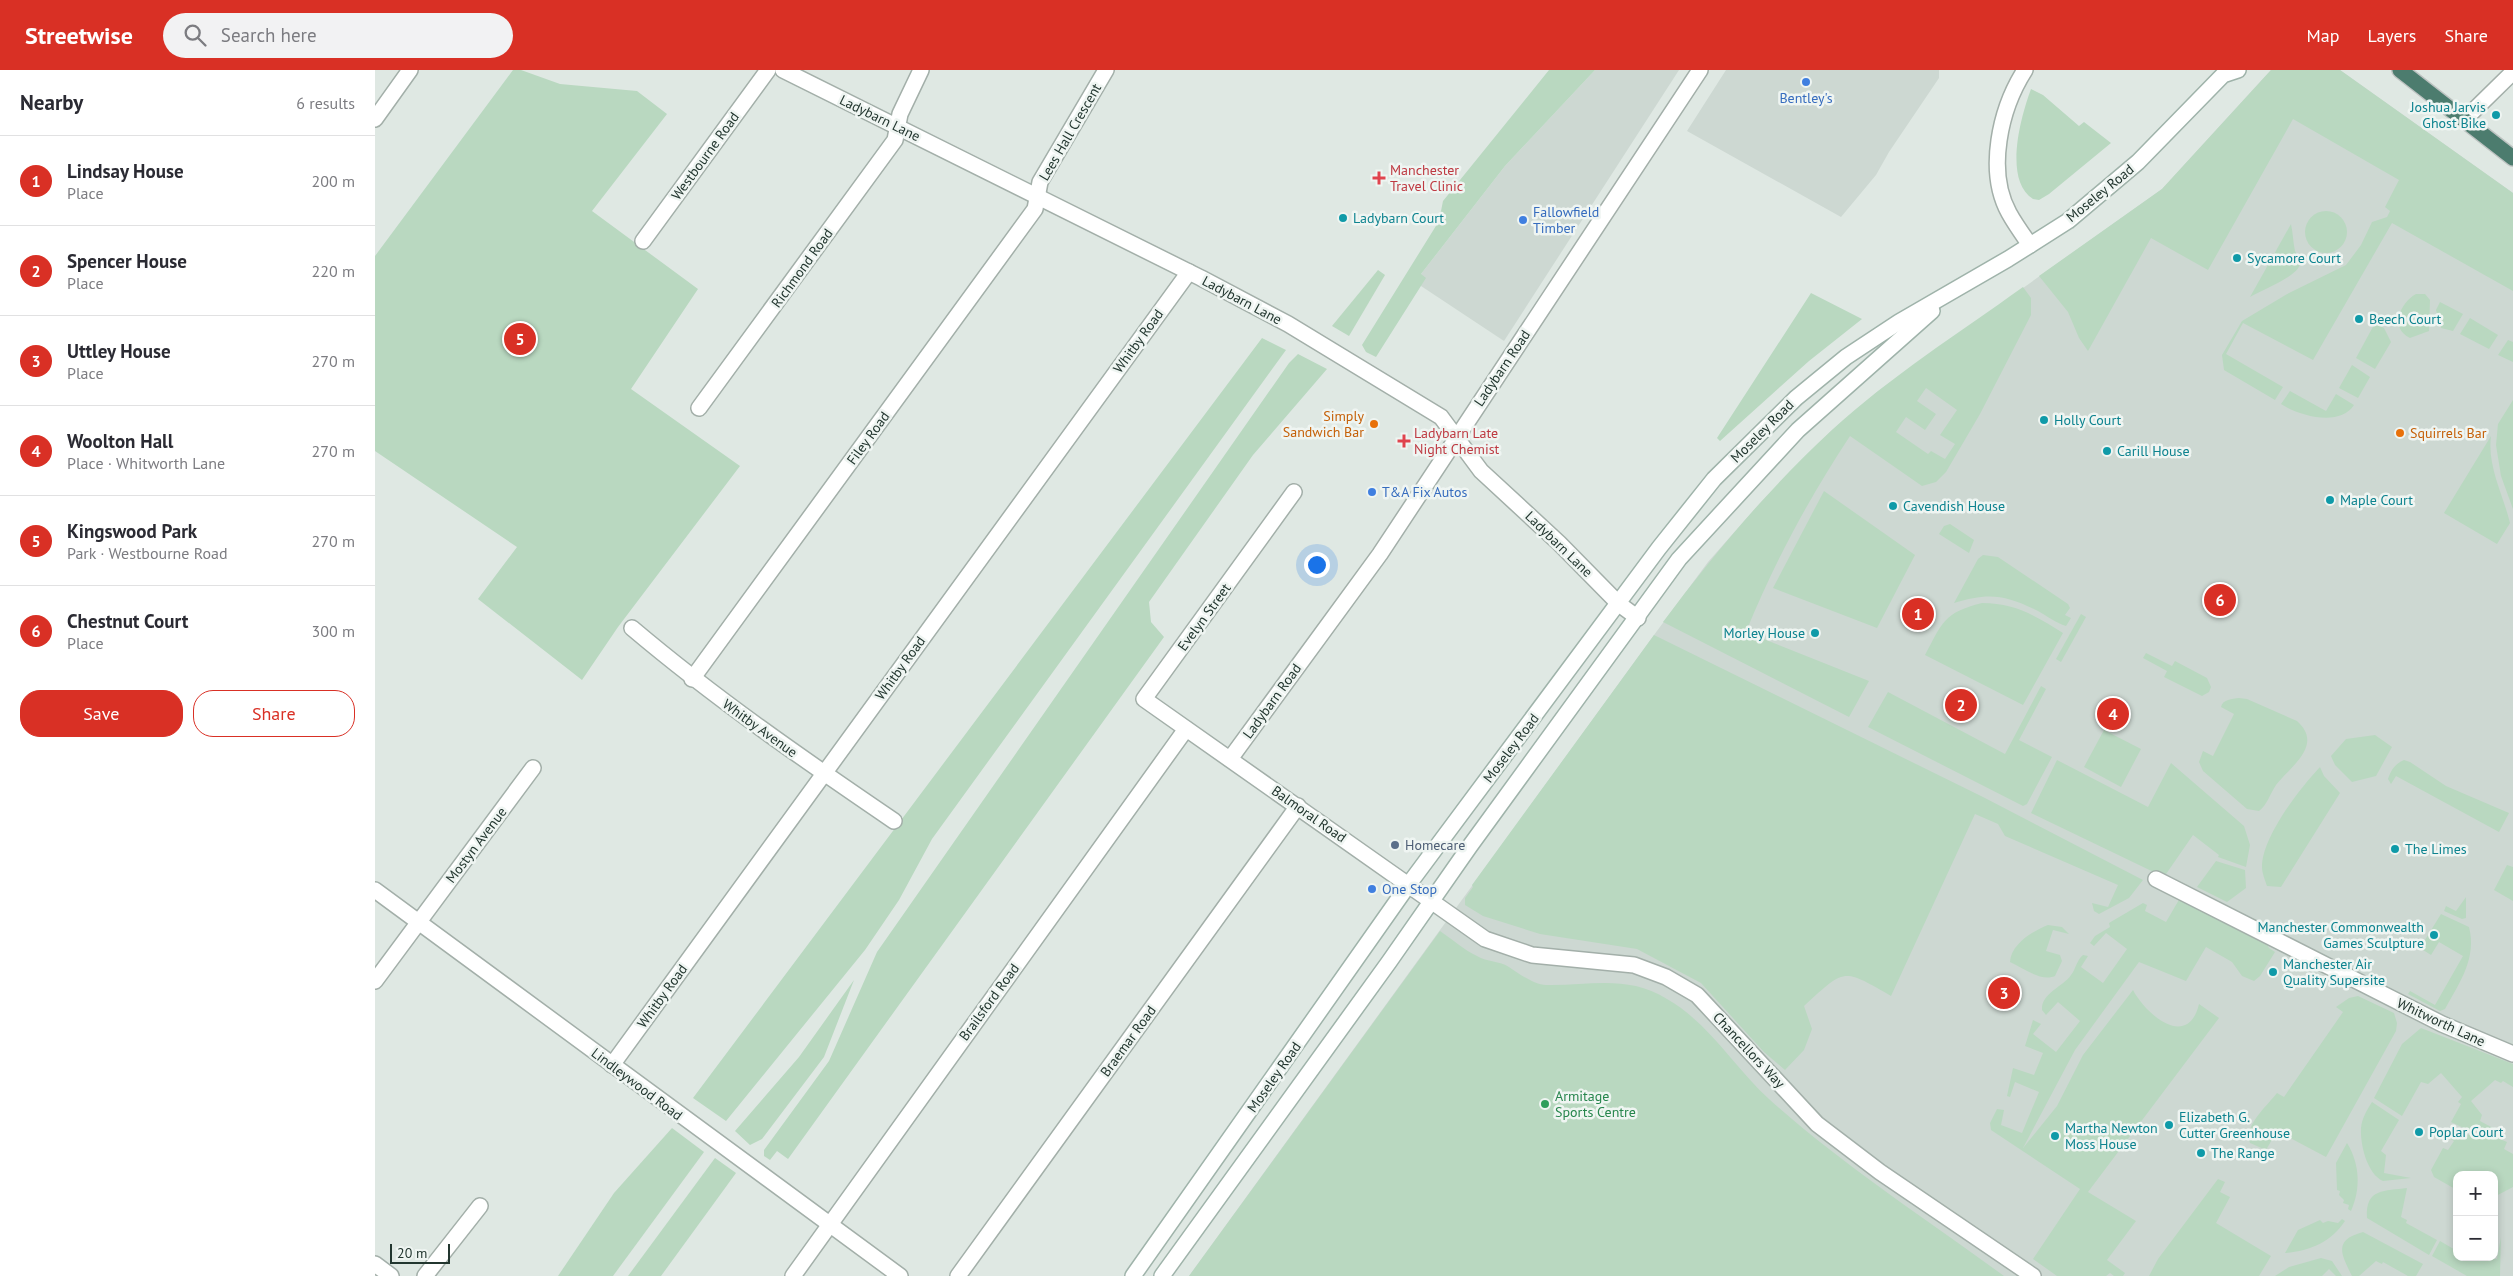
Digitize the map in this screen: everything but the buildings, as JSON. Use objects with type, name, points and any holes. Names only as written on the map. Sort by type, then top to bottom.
[{"type":"highway","points":[[2400,70],[2513,158]]},
{"type":"street","points":[[375,119],[410,70]]},
{"type":"street","name":"Westbourne Road","points":[[643,241],[768,70]]},
{"type":"street","name":"Richmond Road","points":[[699,408],[895,140],[896,126],[921,70]]},
{"type":"street","name":"Lees Hall Crescent","points":[[1037,195],[1040,182],[1106,70]]},
{"type":"street","name":"Ladybarn Road","points":[[1230,759],[1380,554],[1456,436],[1700,70]]},
{"type":"street","points":[[2025,70],[2008,105],[2000,133],[1998,168],[2008,212],[2030,245]]},
{"type":"street","name":"Moseley Road","points":[[1133,1276],[1409,884],[1659,548],[1714,479],[1777,415],[1846,357],[1899,322],[2068,221],[2139,162],[2223,73],[2238,70]]},
{"type":"street","name":"Ladybarn Lane","points":[[786,71],[1037,195],[1288,324],[1441,417],[1481,471],[1559,543],[1619,604],[1638,618]]},
{"type":"street","points":[[2465,120],[2513,72]]},
{"type":"street","name":"Filey Road","points":[[693,679],[1035,209],[1037,195]]},
{"type":"street","name":"Whitby Road","points":[[612,1064],[1189,272]]},
{"type":"street","name":"Moseley Road","points":[[1162,1276],[1679,560],[1798,430],[1958,288]]},
{"type":"street","name":"Evelyn Street","points":[[1187,729],[1144,699],[1294,492]]},
{"type":"street","name":"Whitby Avenue","points":[[632,628],[693,679],[824,774],[894,821]]},
{"type":"street","name":"Balmoral Road","points":[[1187,729],[1431,901]]},
{"type":"street","name":"Brailsford Road","points":[[793,1276],[1187,729]]},
{"type":"street","name":"Mostyn Avenue","points":[[375,981],[533,768]]},
{"type":"street","name":"Braemar Road","points":[[958,1276],[1298,806]]},
{"type":"street","name":"Whitworth Lane","points":[[2156,879],[2442,1024],[2513,1054]]},
{"type":"street","name":"Lindleywood Road","points":[[375,890],[900,1276]]},
{"type":"street","name":"Chancellors Way","points":[[1431,901],[1485,939],[1518,951],[1532,955],[1634,965],[1666,977],[1697,995],[1817,1124],[1880,1172],[2033,1276]]},
{"type":"street","points":[[425,1276],[479,1206]]},
{"type":"street","points":[[375,1264],[391,1276]]},
{"type":"shaded area","name":"Fallowfield Timber","points":[[1595,70],[1679,70],[1504,341],[1421,286],[1421,274],[1505,166]]},
{"type":"shaded area","points":[[1726,70],[1939,70],[1939,78],[1889,152],[1876,175],[1841,217],[1687,131]]},
{"type":"shaded area","points":[[2271,70],[2340,70],[2513,193],[2513,1276],[1189,1276],[1708,562],[1760,503],[1832,430],[1877,392],[2162,189]]},
{"type":"green space","points":[[513,70],[521,70],[560,84],[637,91],[667,114],[592,211],[698,289],[631,389],[740,466],[618,627],[582,680],[478,599],[517,547],[375,451],[375,256]]},
{"type":"green space","points":[[1549,70],[1595,70],[1505,166],[1421,274],[1426,278],[1376,357],[1366,352],[1362,345],[1439,221],[1443,201]]},
{"type":"green space","points":[[2271,70],[2340,70],[2513,193],[2513,291],[2392,223],[2313,360],[2243,323],[2226,354],[2283,387],[2275,400],[2224,370],[2222,355],[2242,321],[2289,293],[2346,265],[2361,245],[2372,222],[2387,217],[2390,211],[2385,207],[2399,180],[2293,119],[2208,270],[2151,238],[2088,351],[2079,338],[2068,312],[2039,276],[2162,189]]},
{"type":"green space","points":[[2031,89],[2043,95],[2079,126],[2084,122],[2111,143],[2049,194],[2039,200],[2033,199],[2024,190],[2019,178],[2017,163],[2019,131]]},
{"type":"green space","points":[[2330,211],[2338,214],[2344,220],[2347,232],[2344,244],[2338,250],[2322,253],[2314,250],[2308,244],[2305,228],[2308,220],[2314,214]]},
{"type":"green space","points":[[2291,224],[2295,251],[2300,261],[2299,267],[2280,282],[2250,297]]},
{"type":"green space","points":[[1378,270],[1385,275],[1349,336],[1332,326]]},
{"type":"green space","points":[[2023,287],[2031,298],[2031,315],[1980,414],[1946,472],[1936,482],[1922,486],[1850,436],[1820,483],[1793,531],[1768,581],[1746,632],[1869,681],[1849,717],[1663,622],[1702,571],[1764,498],[1832,430],[1901,373]],"holes":[[[1926,388],[1957,410],[1940,435],[1955,444],[1945,459],[1931,451],[1928,454],[1896,432],[1906,417],[1925,430],[1936,414],[1917,401]]]},
{"type":"green space","points":[[1811,293],[1862,319],[1809,361],[1720,441],[1717,438]]},
{"type":"green space","points":[[2416,294],[2425,294],[2430,300],[2429,331],[2410,338],[2404,334],[2398,322],[2405,303]]},
{"type":"green space","points":[[2440,302],[2463,314],[2453,331],[2441,328],[2436,310]]},
{"type":"green space","points":[[2470,318],[2498,335],[2489,349],[2460,334]]},
{"type":"green space","points":[[2375,323],[2384,328],[2391,342],[2375,369],[2356,358]]},
{"type":"green space","points":[[1262,338],[1286,350],[932,839],[899,900],[865,950],[726,1121],[693,1098]]},
{"type":"green space","points":[[2508,340],[2513,342],[2513,362],[2498,355]]},
{"type":"green space","points":[[1298,354],[1327,369],[1253,455],[1149,602],[1151,622],[1164,637],[788,1159],[777,1151],[770,1160],[764,1156],[764,1150],[829,1061],[877,952],[1289,363]]},
{"type":"green space","points":[[2352,365],[2370,377],[2358,398],[2339,388]]},
{"type":"green space","points":[[2290,391],[2326,411],[2336,394],[2354,405],[2348,412],[2330,418],[2309,415],[2281,404]]},
{"type":"green space","points":[[2513,400],[2513,509],[2501,476],[2496,445],[2498,424]]},
{"type":"green space","points":[[2491,436],[2490,447],[2493,469],[2510,523],[2497,544],[2444,513]]},
{"type":"green space","points":[[1824,491],[1915,555],[1877,628],[1773,588]]},
{"type":"green space","points":[[1950,524],[1974,540],[1969,553],[1939,534],[1944,526]]},
{"type":"green space","points":[[1983,555],[1998,557],[2068,604],[2070,608],[2065,615],[2071,618],[2066,626],[2038,611],[2007,599],[1988,596],[1954,603],[1978,559]]},
{"type":"green space","points":[[1982,603],[2015,608],[2034,616],[2063,633],[2023,705],[1925,655],[1946,620],[1959,611]]},
{"type":"green space","points":[[2081,614],[2086,617],[2061,662],[2056,659]]},
{"type":"green space","points":[[1654,635],[1983,797],[2143,880],[2129,898],[2099,914],[2094,911],[2092,903],[2108,907],[2118,885],[2005,836],[1998,824],[1975,814],[1891,996],[1863,980],[1853,977],[1845,976],[1828,984],[1804,1006],[1812,1029],[1804,1050],[1785,1070],[1764,1052],[1701,983],[1637,949],[1540,934],[1483,916],[1465,905],[1465,898],[1473,887],[1472,885]]},
{"type":"green space","points":[[2146,653],[2172,666],[2175,661],[2207,678],[2211,687],[2209,692],[2202,696],[2164,677],[2167,671],[2143,658]]},
{"type":"green space","points":[[2041,686],[2046,689],[2019,740],[2052,757],[2027,804],[2023,806],[1868,727],[1888,692],[2005,754]]},
{"type":"green space","points":[[2247,699],[2297,721],[2307,738],[2306,747],[2302,755],[2276,785],[2259,811],[2247,809],[2203,771],[2199,762],[2203,751],[2213,756],[2234,714],[2221,707],[2222,704],[2228,700]]},
{"type":"green space","points":[[2104,730],[2141,749],[2121,787],[2084,767]]},
{"type":"green space","points":[[2375,735],[2392,747],[2376,776],[2352,782],[2335,765],[2331,756],[2346,739]]},
{"type":"green space","points":[[2057,760],[2148,807],[2171,763],[2244,826],[2250,845],[2246,867],[2218,857],[2219,855],[2193,835],[2164,877],[2031,813]]},
{"type":"green space","points":[[2404,760],[2446,786],[2509,813],[2499,832],[2396,776],[2391,784],[2388,779],[2390,773],[2396,765]]},
{"type":"green space","points":[[2320,767],[2324,776],[2340,793],[2281,887],[2267,886],[2262,867],[2268,842],[2283,814]]},
{"type":"green space","points":[[2216,861],[2245,870],[2246,888],[2227,902],[2197,887]]},
{"type":"green space","points":[[2507,865],[2513,867],[2513,901],[2494,890]]},
{"type":"green space","points":[[2466,897],[2466,918],[2462,919],[2444,911],[2446,906],[2456,911]]},
{"type":"green space","points":[[2180,898],[2266,942],[2269,948],[2275,952],[2260,976],[2254,981],[2242,976],[2232,962],[2206,947],[2186,981],[2139,962],[2075,1050],[2023,1148],[2057,1106],[2083,1055],[2133,990],[2147,1009],[2167,1024],[2186,1025],[2194,1018],[2199,1004],[2219,1018],[2088,1192],[2136,1221],[2107,1260],[2125,1273],[2123,1276],[2114,1276],[2110,1273],[2106,1276],[2057,1276],[2033,1259],[2080,1189],[1991,1130],[1990,1123],[1997,1109],[2004,1110],[2001,1125],[2022,1133],[2039,1092],[2015,1082],[2010,1097],[2007,1096],[2013,1068],[2034,1075],[2043,1053],[2025,1046],[2033,1020],[2041,1024],[2033,1034],[2056,1052],[2080,1021],[2058,1002],[2046,1015],[2042,1010],[2045,999],[2073,973],[2083,955],[2088,956],[2081,967],[2103,983],[2127,949],[2106,933],[2094,946],[2090,943],[2095,936],[2110,927],[2109,923],[2143,903],[2147,905],[2145,911],[2166,922]]},
{"type":"green space","points":[[2441,914],[2469,927],[2471,949],[2466,970],[2445,1009],[2440,1011],[2408,994],[2410,991],[2435,1005],[2463,956],[2439,942],[2431,955],[2420,948]]},
{"type":"green space","points":[[2048,925],[2062,927],[2069,934],[2053,930],[2046,951],[2060,955],[2062,961],[2055,976],[2038,976],[2010,962],[2014,949],[2024,939]]},
{"type":"green space","name":"Armitage Sports Centre","points":[[1440,931],[1472,954],[1505,965],[1536,983],[1546,985],[1622,984],[1652,991],[1667,999],[1696,1020],[1756,1086],[1796,1123],[1854,1168],[2004,1276],[1189,1276]]},
{"type":"green space","points":[[854,980],[824,1057],[762,1139],[750,1145],[735,1131],[799,1057]]},
{"type":"green space","points":[[2358,996],[2394,1013],[2397,1023],[2396,1031],[2326,1157],[2277,1131],[2266,1150],[2250,1143],[2249,1136],[2253,1123],[2277,1093],[2284,1097],[2343,1012],[2336,1007],[2349,998]]},
{"type":"green space","points":[[2421,1028],[2513,1064],[2513,1087],[2503,1081],[2501,1083],[2495,1080],[2471,1101],[2482,1115],[2480,1121],[2493,1128],[2468,1130],[2451,1122],[2461,1104],[2458,1102],[2462,1097],[2441,1073],[2428,1084],[2421,1082],[2402,1116],[2374,1098],[2402,1044]]},
{"type":"green space","points":[[2372,1102],[2399,1120],[2381,1151],[2386,1155],[2384,1173],[2411,1178],[2383,1181],[2377,1177],[2369,1165],[2363,1150],[2361,1128],[2364,1117]]},
{"type":"green space","points":[[672,1128],[704,1152],[613,1276],[558,1276],[614,1193]]},
{"type":"green space","points":[[2454,1130],[2460,1133],[2500,1139],[2507,1142],[2504,1149],[2513,1154],[2513,1187],[2498,1195],[2498,1171],[2453,1171],[2453,1188],[2434,1177],[2431,1170],[2443,1148],[2448,1150],[2454,1141],[2449,1138]]},
{"type":"green space","points":[[2347,1143],[2355,1159],[2358,1177],[2358,1185],[2351,1211],[2348,1209],[2349,1205],[2343,1203],[2344,1200],[2339,1195],[2340,1191],[2337,1190],[2336,1163]]},
{"type":"green space","points":[[715,1158],[736,1173],[661,1276],[628,1276]]},
{"type":"green space","points":[[2218,1179],[2225,1182],[2220,1192],[2230,1197],[2216,1223],[2271,1256],[2259,1276],[2149,1276],[2158,1259]]},
{"type":"green space","points":[[2407,1188],[2401,1217],[2407,1220],[2406,1223],[2437,1240],[2429,1255],[2367,1218],[2367,1208],[2373,1196],[2384,1191]]},
{"type":"green space","points":[[2342,1219],[2345,1221],[2326,1240],[2311,1248],[2285,1253],[2298,1230],[2320,1220],[2323,1223],[2328,1221],[2338,1223]]},
{"type":"green space","points":[[2363,1232],[2423,1264],[2416,1276],[2408,1276],[2383,1262],[2382,1264],[2376,1261],[2359,1276],[2352,1276],[2343,1255],[2343,1244],[2353,1235]]},
{"type":"green space","points":[[2501,1237],[2500,1276],[2467,1276],[2432,1256],[2440,1241],[2453,1249],[2453,1261],[2498,1261]]},
{"type":"green space","points":[[2321,1258],[2332,1261],[2342,1276],[2336,1276],[2329,1269],[2322,1276],[2275,1276],[2289,1267]]},
{"type":"place","name":"Bentley's","points":[[1806,82]]},
{"type":"place","name":"Joshua Jarvis Ghost Bike","points":[[2496,115]]},
{"type":"place","name":"Manchester Travel Clinic","points":[[1379,178]]},
{"type":"place","name":"Ladybarn Court","points":[[1343,218]]},
{"type":"place","name":"Fallowfield Timber","points":[[1523,220]]},
{"type":"place","name":"Sycamore Court","points":[[2237,258]]},
{"type":"place","name":"Beech Court","points":[[2359,319]]},
{"type":"place","name":"Kingswood Park","points":[[520,339]]},
{"type":"place","name":"Holly Court","points":[[2044,420]]},
{"type":"place","name":"Simply Sandwich Bar","points":[[1374,424]]},
{"type":"place","name":"Squirrels Bar","points":[[2400,433]]},
{"type":"place","name":"Ladybarn Late Night Chemist","points":[[1404,441]]},
{"type":"place","name":"Carill House","points":[[2107,451]]},
{"type":"place","name":"T&A Fix Autos","points":[[1372,492]]},
{"type":"place","name":"Maple Court","points":[[2330,500]]},
{"type":"place","name":"Cavendish House","points":[[1893,506]]},
{"type":"place","name":"Chestnut Court","points":[[2220,600]]},
{"type":"place","name":"Lindsay House","points":[[1918,614]]},
{"type":"place","name":"Morley House","points":[[1815,633]]},
{"type":"place","name":"Spencer House","points":[[1961,705]]},
{"type":"place","name":"Woolton Hall","points":[[2113,714]]},
{"type":"place","name":"Homecare","points":[[1395,845]]},
{"type":"place","name":"The Limes","points":[[2395,849]]},
{"type":"place","name":"One Stop","points":[[1372,889]]},
{"type":"place","name":"Manchester Commonwealth Games Sculpture","points":[[2434,935]]},
{"type":"place","name":"Manchester Air Quality Supersite","points":[[2273,972]]},
{"type":"place","name":"Uttley House","points":[[2004,993]]},
{"type":"place","name":"Armitage Sports Centre","points":[[1545,1104]]},
{"type":"place","name":"Elizabeth G. Cutter Greenhouse","points":[[2169,1125]]},
{"type":"place","name":"Poplar Court","points":[[2419,1132]]},
{"type":"place","name":"Martha Newton Moss House","points":[[2055,1136]]},
{"type":"place","name":"The Range","points":[[2201,1153]]}]
